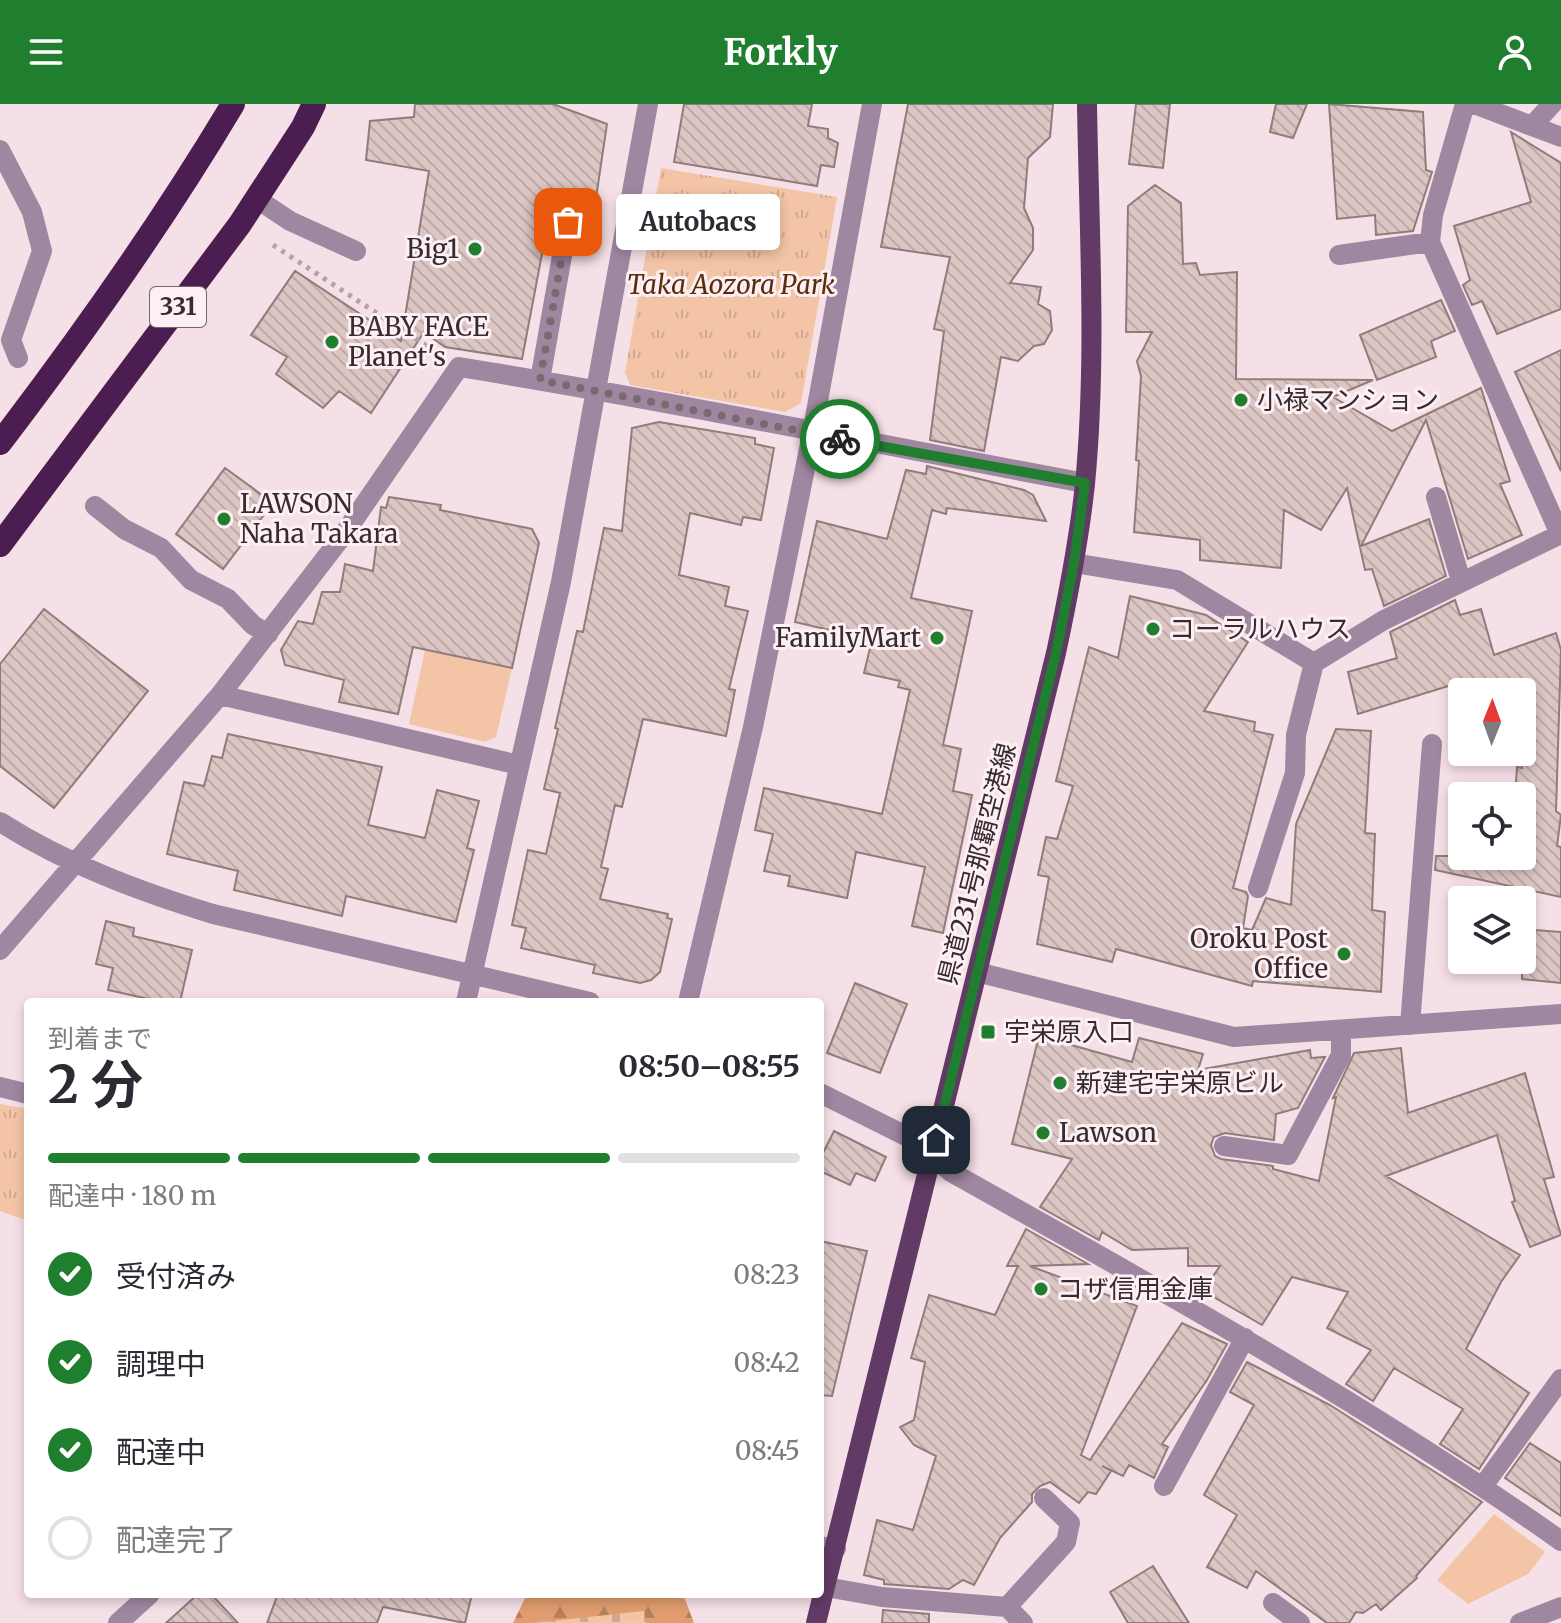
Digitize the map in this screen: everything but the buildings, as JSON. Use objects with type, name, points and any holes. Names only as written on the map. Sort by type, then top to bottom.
[{"type":"highway","name":"331","points":[[0,443],[95,319],[173,205],[233,104]]},
{"type":"highway","name":"331","points":[[0,545],[240,224],[314,104]]},
{"type":"main road","name":"県道231号那覇空港線","points":[[824,1594],[828,1548],[977,972],[1056,653],[1074,563],[1085,483],[1091,374],[1087,104]]},
{"type":"main road","name":"県道231号那覇空港線","points":[[816,1623],[823,1598]]},
{"type":"street","points":[[467,998],[561,582],[599,390],[648,104]]},
{"type":"street","points":[[689,998],[753,727],[812,434],[872,104]]},
{"type":"street","points":[[1258,888],[1295,773],[1296,735],[1314,663],[1384,620],[1560,534],[1430,242],[1433,215],[1465,104]]},
{"type":"street","points":[[1474,104],[1561,137]]},
{"type":"street","points":[[1533,125],[1552,104]]},
{"type":"street","points":[[0,150],[32,212],[42,251],[11,340],[18,358]]},
{"type":"street","points":[[257,199],[290,221],[356,251]]},
{"type":"street","points":[[540,380],[568,222]]},
{"type":"street","points":[[1339,255],[1430,242]]},
{"type":"street","points":[[0,950],[220,695],[344,534],[459,367],[599,390],[812,434],[1085,483]]},
{"type":"street","points":[[1436,497],[1461,581]]},
{"type":"street","points":[[95,506],[124,529],[161,548],[191,580],[228,599],[253,625],[268,634]]},
{"type":"street","points":[[1074,563],[1177,580],[1314,663]]},
{"type":"street","points":[[220,695],[519,765]]},
{"type":"street","points":[[1410,1025],[1432,744]]},
{"type":"street","points":[[0,822],[74,863],[155,896],[213,914],[573,998]]},
{"type":"street","points":[[977,972],[1234,1037],[1561,1014]]},
{"type":"street","points":[[1224,1146],[1288,1155],[1341,1055],[1341,1030]]},
{"type":"street","points":[[0,1087],[24,1093]]},
{"type":"street","points":[[824,1095],[908,1137],[951,1172],[1245,1338],[1483,1486],[1561,1541]]},
{"type":"street","points":[[1164,1486],[1245,1338]]},
{"type":"street","points":[[1483,1486],[1561,1379]]},
{"type":"street","points":[[1007,1607],[1066,1542],[1070,1523],[1044,1498]]},
{"type":"street","points":[[826,1587],[882,1597],[1007,1607],[1023,1623]]},
{"type":"street","points":[[118,1623],[146,1598]]},
{"type":"street","points":[[1273,1603],[1300,1623]]},
{"type":"street","points":[[1520,1623],[1561,1607]]},
{"type":"path","points":[[240,224],[459,367]]},
{"type":"green space","name":"Taka Aozora Park","points":[[661,168],[837,197],[801,403],[785,412],[630,385],[625,372]]},
{"type":"green space","points":[[425,650],[512,668],[496,737],[485,742],[409,724]]},
{"type":"green space","points":[[0,1104],[24,1108],[24,1220],[0,1211]]},
{"type":"green space","points":[[1494,1514],[1545,1552],[1528,1574],[1468,1604],[1437,1580]]},
{"type":"green space","points":[[525,1598],[685,1598],[694,1623],[513,1623]]},
{"type":"green space","points":[[644,1611],[646,1623],[532,1623]]},
{"type":"way so far","points":[[568,222],[540,380],[840,439]]},
{"type":"place","name":"Autobacs","points":[[568,222]]},
{"type":"place","name":"Big1","points":[[475,249]]},
{"type":"place","name":"BABY FACE Planet's","points":[[332,342]]},
{"type":"place","name":"小禄マンション","points":[[1241,400]]},
{"type":"place","name":"LAWSON Naha Takara","points":[[224,519]]},
{"type":"place","name":"コーラルハウス","points":[[1153,629]]},
{"type":"place","name":"FamilyMart","points":[[937,638]]},
{"type":"place","name":"Oroku Post Office","points":[[1344,954]]},
{"type":"place","name":"宇栄原入口","points":[[988,1032]]},
{"type":"place","name":"新建宅宇栄原ビル","points":[[1060,1083]]},
{"type":"place","name":"Lawson","points":[[1043,1133]]},
{"type":"place","name":"コザ信用金庫","points":[[1041,1289]]},
{"type":"route","points":[[840,439],[1085,483],[1074,563],[1056,653],[936,1140]]}]
